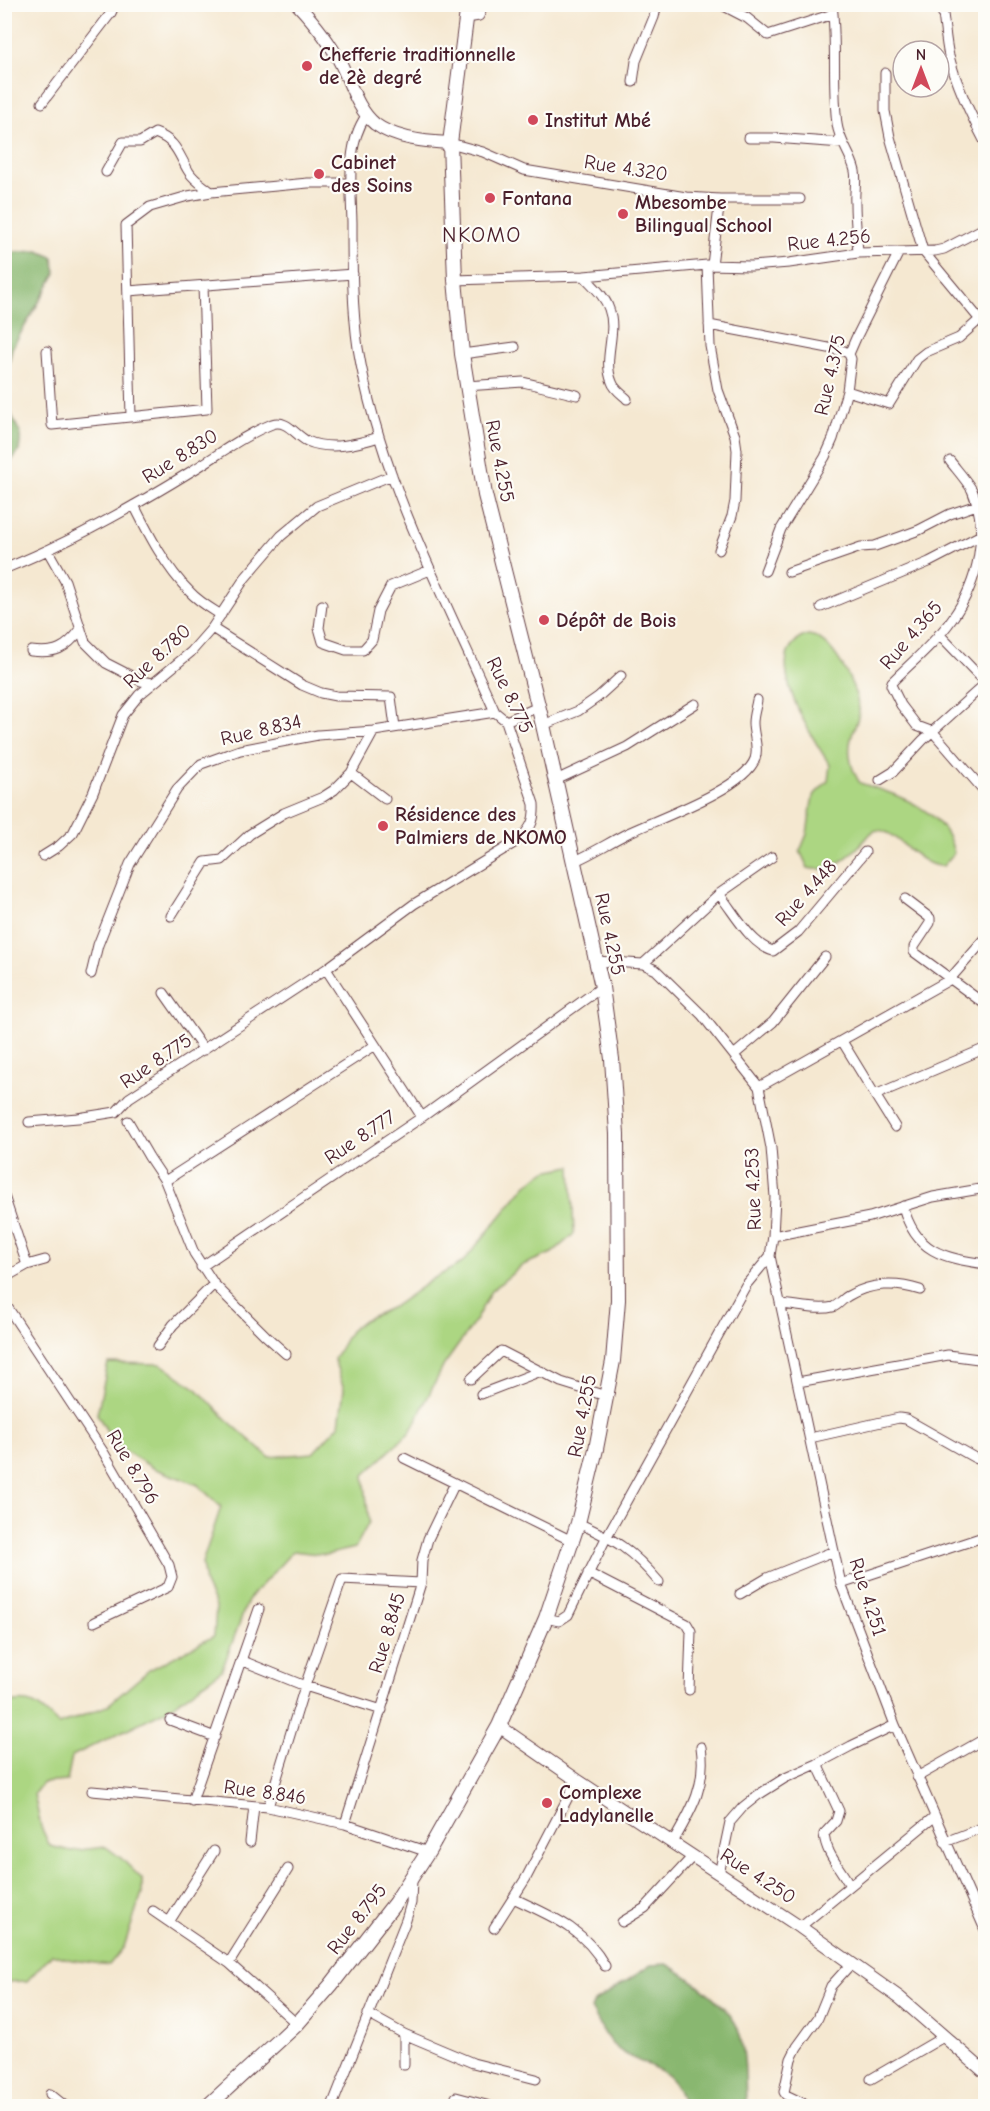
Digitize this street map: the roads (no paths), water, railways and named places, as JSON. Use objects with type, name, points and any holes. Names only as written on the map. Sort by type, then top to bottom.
[{"type":"highway","name":"Rue 4.255","points":[[467,10],[450,143],[455,280],[466,386],[485,495],[556,780],[602,987],[612,1059],[619,1203],[618,1300],[613,1361],[578,1523],[546,1618],[499,1726]]},
{"type":"highway","name":"Rue 8.795","points":[[208,2106],[297,2024],[331,1985],[412,1879],[499,1726]]},
{"type":"main road","points":[[297,4],[324,36],[340,61],[366,116],[377,126],[419,140],[450,143]]},
{"type":"main road","name":"Rue 4.250","points":[[499,1726],[672,1844],[800,1927],[850,1965],[900,1998],[984,2067]]},
{"type":"street","points":[[42,103],[111,14],[115,4]]},
{"type":"street","points":[[467,10],[473,17],[479,16],[484,4]]},
{"type":"street","points":[[633,82],[636,61],[657,4]]},
{"type":"street","points":[[720,4],[747,18],[768,35],[833,9],[837,127],[842,143],[850,156],[856,177],[858,254]]},
{"type":"street","points":[[943,14],[948,54],[953,72],[986,144]]},
{"type":"street","points":[[847,390],[889,404],[917,358],[982,324],[923,251],[890,137],[885,111],[885,73]]},
{"type":"street","name":"Rue 8.775","points":[[29,1122],[116,1112],[129,1098],[326,969],[414,904],[519,840],[532,827],[534,804],[506,721],[495,712],[430,570],[392,475],[379,437],[358,348],[353,274],[351,183],[355,141],[359,126],[366,116]]},
{"type":"street","points":[[106,172],[123,142],[140,142],[154,133],[166,137],[178,149],[190,174],[211,192]]},
{"type":"street","points":[[749,138],[842,143]]},
{"type":"street","name":"Rue 4.320","points":[[450,143],[483,152],[524,170],[686,197],[800,199]]},
{"type":"street","points":[[131,417],[126,225],[150,207],[211,192],[308,183],[351,183]]},
{"type":"street","points":[[719,550],[732,516],[735,501],[737,450],[735,436],[718,390],[710,346],[710,265],[720,199]]},
{"type":"street","name":"Rue 4.256","points":[[455,280],[584,276],[710,265],[789,263],[858,254],[944,249],[986,227]]},
{"type":"street","name":"Rue 4.375","points":[[765,571],[781,529],[825,457],[833,439],[847,390],[851,359],[849,354],[899,252]]},
{"type":"street","points":[[128,291],[353,274]]},
{"type":"street","points":[[584,276],[605,300],[610,310],[612,322],[608,361],[612,383],[627,399]]},
{"type":"street","points":[[47,351],[52,425],[207,409],[203,285]]},
{"type":"street","points":[[709,325],[844,351],[849,354]]},
{"type":"street","points":[[462,354],[515,347]]},
{"type":"street","points":[[466,386],[523,382],[577,395]]},
{"type":"street","name":"Rue 8.830","points":[[4,569],[48,551],[134,505],[240,439],[274,424],[284,423],[307,440],[338,446],[379,437]]},
{"type":"street","name":"Rue 4.365","points":[[950,461],[982,504],[985,533],[982,555],[974,582],[952,619],[891,685],[901,705],[917,726],[933,732],[986,793]]},
{"type":"street","name":"Rue 8.780","points":[[43,856],[59,846],[73,832],[93,793],[123,715],[139,695],[191,652],[212,628],[244,578],[281,536],[317,506],[392,475]]},
{"type":"street","points":[[789,572],[861,548],[875,546],[919,530],[950,514],[982,504]]},
{"type":"street","points":[[134,505],[154,544],[180,581],[192,594],[220,615]]},
{"type":"street","points":[[821,607],[929,561],[985,533]]},
{"type":"street","points":[[48,551],[65,581],[85,642],[106,663],[141,681],[153,683]]},
{"type":"street","points":[[322,605],[319,628],[323,642],[346,650],[363,650],[372,640],[378,611],[391,586],[430,570]]},
{"type":"street","points":[[212,628],[302,685],[321,693],[336,696],[391,697],[395,727]]},
{"type":"street","points":[[31,651],[48,653],[58,651],[81,629]]},
{"type":"street","points":[[880,780],[893,772],[913,748],[986,683],[939,634]]},
{"type":"street","points":[[543,726],[578,711],[621,676]]},
{"type":"street","points":[[575,861],[628,833],[715,794],[751,768],[756,758],[757,747],[753,722],[757,700]]},
{"type":"street","points":[[556,780],[627,747],[695,704]]},
{"type":"street","points":[[506,721],[538,706]]},
{"type":"street","name":"Rue 8.834","points":[[91,974],[98,945],[130,864],[177,789],[201,764],[251,748],[318,735],[374,730],[495,712]]},
{"type":"street","points":[[171,916],[205,862],[222,860],[250,834],[284,813],[323,797],[351,773],[374,730]]},
{"type":"street","points":[[351,773],[385,799]]},
{"type":"street","name":"Rue 4.448","points":[[719,894],[757,942],[765,949],[773,951],[798,932],[865,852]]},
{"type":"street","points":[[596,961],[643,964],[719,894],[772,857]]},
{"type":"street","points":[[905,899],[930,918],[930,923],[914,947],[914,952],[949,980],[986,1005]]},
{"type":"street","points":[[759,1087],[949,980],[985,939]]},
{"type":"street","points":[[735,1054],[773,1022],[825,957]]},
{"type":"street","name":"Rue 4.253","points":[[546,1618],[559,1621],[568,1615],[607,1536],[746,1285],[770,1256],[773,1236],[775,1197],[771,1148],[759,1087],[735,1054],[686,1000],[656,970],[643,964]]},
{"type":"street","name":"Rue 8.777","points":[[201,1267],[422,1117],[326,969]]},
{"type":"street","points":[[422,1117],[602,987]]},
{"type":"street","points":[[164,993],[204,1050]]},
{"type":"street","points":[[842,1041],[895,1127]]},
{"type":"street","points":[[165,1180],[374,1046]]},
{"type":"street","points":[[875,1095],[986,1048]]},
{"type":"street","points":[[128,1121],[165,1180],[185,1234],[201,1267],[214,1284],[286,1354]]},
{"type":"street","points":[[773,1236],[870,1217],[933,1197],[986,1188]]},
{"type":"street","points":[[4,1196],[27,1265]]},
{"type":"street","points":[[903,1206],[914,1233],[926,1245],[944,1256],[986,1264]]},
{"type":"street","name":"Rue 4.251","points":[[770,1256],[841,1584],[895,1725],[986,1932]]},
{"type":"street","points":[[4,1278],[27,1265],[45,1260]]},
{"type":"street","points":[[158,1346],[173,1325],[214,1284]]},
{"type":"street","points":[[781,1304],[826,1308],[834,1306],[855,1293],[887,1285],[909,1286],[920,1290]]},
{"type":"street","name":"Rue 8.796","points":[[4,1302],[104,1453],[169,1565],[172,1577],[168,1587],[94,1622]]},
{"type":"street","points":[[471,1379],[501,1351],[561,1382],[606,1396]]},
{"type":"street","points":[[798,1382],[948,1355],[986,1360]]},
{"type":"street","points":[[481,1394],[541,1371]]},
{"type":"street","points":[[810,1438],[899,1418],[906,1419],[986,1462]]},
{"type":"street","points":[[404,1458],[572,1541]]},
{"type":"street","points":[[421,1583],[422,1560],[428,1539],[455,1483]]},
{"type":"street","points":[[578,1523],[607,1536],[626,1548],[639,1558],[658,1582]]},
{"type":"street","points":[[841,1584],[986,1536]]},
{"type":"street","points":[[740,1594],[767,1578],[834,1551]]},
{"type":"street","points":[[588,1573],[687,1624],[691,1631],[689,1690]]},
{"type":"street","name":"Rue 8.845","points":[[268,1807],[305,1686],[342,1579],[421,1583],[345,1824]]},
{"type":"street","points":[[192,1801],[259,1610]]},
{"type":"street","points":[[243,1660],[305,1686],[382,1710]]},
{"type":"street","points":[[170,1720],[215,1737]]},
{"type":"street","points":[[719,1874],[728,1827],[743,1807],[785,1778],[895,1725]]},
{"type":"street","points":[[917,1777],[986,1738]]},
{"type":"street","points":[[672,1844],[695,1804],[703,1764],[701,1747]]},
{"type":"street","points":[[817,1764],[839,1811],[836,1821],[824,1834],[825,1844],[828,1853],[850,1886]]},
{"type":"street","points":[[494,1928],[526,1878],[577,1780]]},
{"type":"street","name":"Rue 8.846","points":[[92,1791],[268,1807],[345,1824],[428,1852]]},
{"type":"street","points":[[250,1842],[254,1806]]},
{"type":"street","points":[[800,1927],[934,1817]]},
{"type":"street","points":[[945,1842],[986,1826]]},
{"type":"street","points":[[169,1922],[214,1851]]},
{"type":"street","points":[[622,1922],[645,1908],[692,1857]]},
{"type":"street","points":[[229,1963],[288,1869]]},
{"type":"street","points":[[332,2106],[406,1920],[411,1903],[412,1879]]},
{"type":"street","points":[[513,1898],[573,1928],[597,1951],[605,1966]]},
{"type":"street","points":[[973,1904],[986,1899]]},
{"type":"street","points":[[153,1911],[229,1963],[297,2024]]},
{"type":"street","points":[[809,2106],[786,2095],[784,2091],[791,2059],[818,2018],[831,1986],[850,1965]]},
{"type":"street","points":[[368,2014],[404,2034],[473,2063],[536,2079]]},
{"type":"street","points":[[404,2034],[404,2065]]},
{"type":"street","points":[[871,2079],[945,2036]]},
{"type":"street","points":[[50,2094],[64,2106]]},
{"type":"street","points":[[456,2097],[490,2106]]},
{"type":"place","name":"Chefferie traditionnelle de 2è degré","points":[[307,66]]},
{"type":"place","name":"Institut Mbé","points":[[533,120]]},
{"type":"place","name":"Cabinet des Soins","points":[[319,174]]},
{"type":"place","name":"Fontana","points":[[490,198]]},
{"type":"place","name":"Mbesombe Bilingual School","points":[[623,214]]},
{"type":"place","name":"Dépôt de Bois","points":[[544,620]]},
{"type":"place","name":"Résidence des Palmiers de NKOMO","points":[[383,826]]},
{"type":"place","name":"Complexe Ladylanelle","points":[[547,1803]]},
{"type":"district","name":"NKOMO","points":[[482,235]]}]
